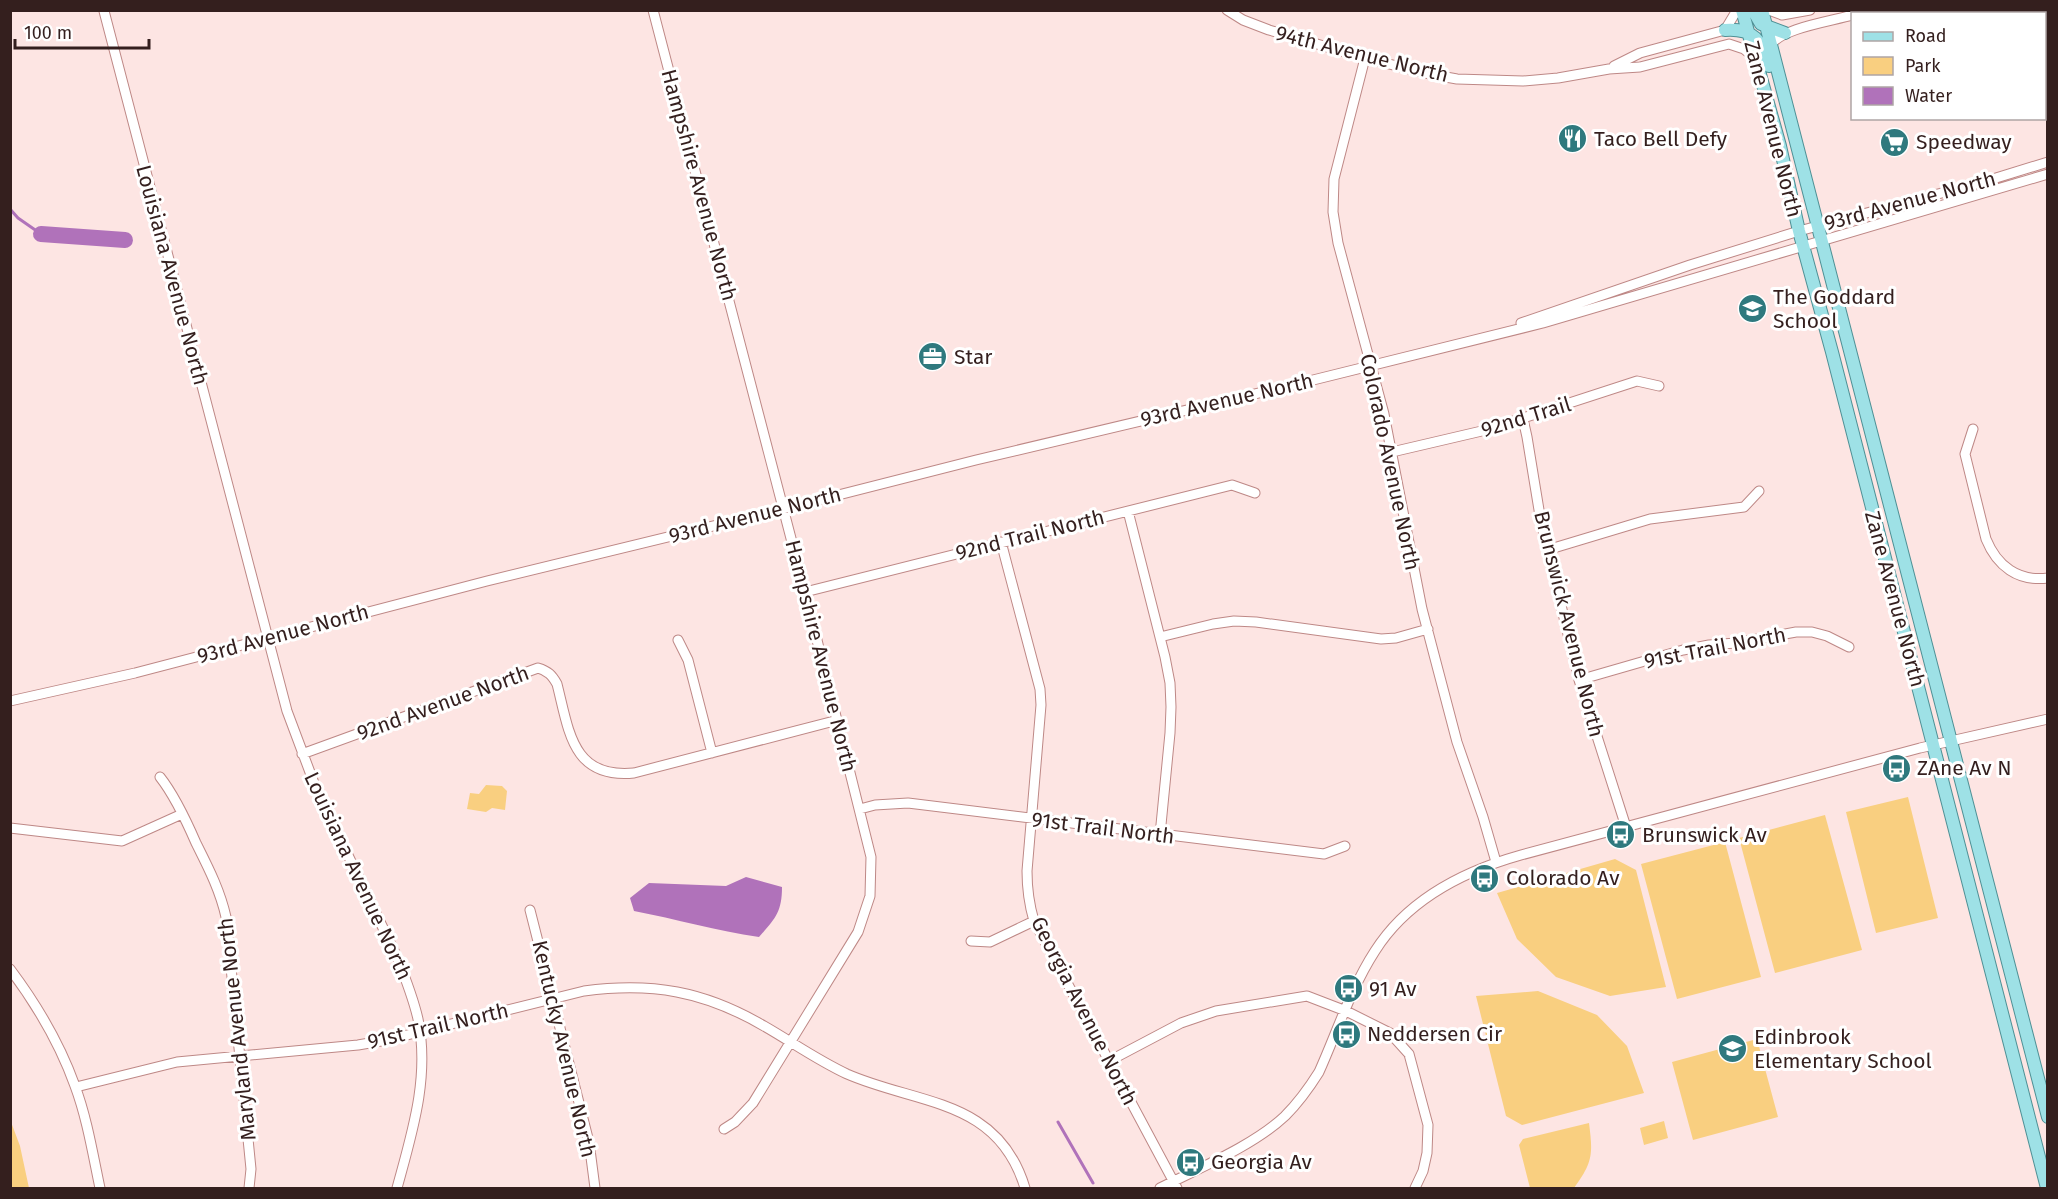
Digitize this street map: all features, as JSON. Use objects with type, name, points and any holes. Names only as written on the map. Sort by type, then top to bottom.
[{"type":"main road","name":"Zane Avenue North","points":[[1742,10],[1780,146],[1799,231],[2047,1188]]},
{"type":"main road","points":[[1752,10],[1755,17],[1766,27],[1785,33]]},
{"type":"main road","name":"Zane Avenue North","points":[[1762,10],[2048,1117]]},
{"type":"main road","points":[[1725,30],[1748,32],[1761,45],[1777,99],[1793,132]]},
{"type":"street","name":"Hampshire Avenue North","points":[[653,10],[805,591],[871,857],[870,896],[858,933],[753,1103],[735,1122],[724,1129]]},
{"type":"street","name":"94th Avenue North","points":[[1227,10],[1243,20],[1269,30],[1365,58],[1457,79],[1503,81],[1558,78],[1610,69],[1640,67],[1729,44],[1744,49],[1756,59]]},
{"type":"street","points":[[1725,30],[1737,10]]},
{"type":"street","points":[[1769,10],[1782,15],[1810,10]]},
{"type":"street","name":"Louisiana Avenue North","points":[[104,11],[286,711],[317,790],[397,957],[408,985],[419,1032],[422,1073],[418,1103],[397,1188]]},
{"type":"street","points":[[1771,45],[1774,39],[1785,33],[1851,15]]},
{"type":"street","name":"94th Avenue North","points":[[1610,69],[1640,53],[1725,30]]},
{"type":"street","name":"Colorado Avenue North","points":[[1365,58],[1334,179],[1333,212],[1338,243],[1392,452],[1428,629],[1457,742],[1484,817],[1496,862]]},
{"type":"street","name":"93rd Avenue North","points":[[1500,333],[1532,319],[1799,231],[1983,182],[2048,162]]},
{"type":"street","name":"93rd Avenue North","points":[[10,701],[135,673],[487,581],[1543,323],[2048,174]]},
{"type":"street","name":"92nd Trail","points":[[1392,452],[1467,435],[1523,419],[1637,381],[1659,386]]},
{"type":"street","name":"Brunswick Avenue North","points":[[1523,419],[1547,550],[1579,680],[1626,827]]},
{"type":"street","points":[[1974,429],[1965,454],[1991,552],[2011,572],[2030,579],[2048,578]]},
{"type":"street","name":"92nd Trail North","points":[[805,591],[1232,485],[1255,493]]},
{"type":"street","points":[[1547,550],[1650,519],[1744,507],[1760,491]]},
{"type":"street","points":[[1128,511],[1170,683],[1171,707],[1160,835]]},
{"type":"street","name":"Georgia Avenue North","points":[[1000,542],[1040,689],[1041,721],[1027,889],[1034,921],[1175,1185]]},
{"type":"street","points":[[1160,637],[1234,621],[1381,639],[1396,638],[1428,629]]},
{"type":"street","name":"91st Trail North","points":[[1579,680],[1683,650],[1796,632],[1812,632],[1827,636],[1849,647]]},
{"type":"street","points":[[678,639],[688,660],[712,753]]},
{"type":"street","name":"92nd Avenue North","points":[[302,754],[538,668],[553,676],[575,747],[583,759],[606,773],[634,773],[838,720]]},
{"type":"street","points":[[1160,1188],[1175,1185],[1269,1130],[1285,1116],[1319,1072],[1362,972],[1374,951],[1402,918],[1433,893],[1453,881],[1496,862],[1934,746],[2048,719]]},
{"type":"street","name":"Maryland Avenue North","points":[[160,777],[182,814],[222,900],[229,936],[251,1169],[249,1188]]},
{"type":"street","name":"91st Trail North","points":[[860,809],[875,805],[908,804],[1324,854],[1345,846]]},
{"type":"street","points":[[10,828],[122,841],[182,814]]},
{"type":"street","name":"Kentucky Avenue North","points":[[530,910],[589,1142],[595,1188]]},
{"type":"street","points":[[970,941],[990,942],[1034,921]]},
{"type":"street","points":[[10,969],[49,1028],[76,1087],[100,1188]]},
{"type":"street","name":"91st Trail North","points":[[76,1087],[177,1062],[358,1045],[584,991],[616,987],[647,987],[679,991],[710,1000],[738,1012],[789,1042]]},
{"type":"street","points":[[1109,1061],[1181,1023],[1216,1011],[1307,996],[1346,1011],[1390,1033],[1408,1054],[1428,1125],[1427,1153],[1423,1171],[1415,1188]]},
{"type":"street","points":[[789,1042],[824,1063],[861,1080],[945,1105],[972,1117],[1002,1143],[1014,1159],[1024,1188]]},
{"type":"green space","points":[[486,785],[502,786],[507,791],[505,810],[492,808],[486,812],[467,809],[470,793],[479,794]]},
{"type":"green space","points":[[1908,797],[1938,918],[1876,933],[1846,812]]},
{"type":"green space","points":[[1825,815],[1862,950],[1775,973],[1739,838]]},
{"type":"green space","points":[[1725,842],[1761,977],[1677,999],[1641,864]]},
{"type":"green space","points":[[1615,859],[1636,870],[1666,987],[1610,996],[1556,977],[1517,939],[1497,893]]},
{"type":"green space","points":[[1538,991],[1597,1015],[1627,1046],[1644,1093],[1522,1125],[1506,1116],[1476,996]]},
{"type":"green space","points":[[1757,1039],[1778,1117],[1693,1140],[1672,1062]]},
{"type":"green space","points":[[1664,1121],[1668,1138],[1644,1145],[1640,1128]]},
{"type":"green space","points":[[11,1122],[20,1146],[29,1188],[11,1188]]},
{"type":"green space","points":[[1589,1123],[1590,1157],[1585,1171],[1574,1188],[1530,1188],[1519,1145],[1523,1139]]},
{"type":"water","points":[[746,877],[782,887],[781,903],[777,915],[759,937],[634,911],[630,898],[649,883],[726,886]]},
{"type":"waterway","points":[[10,209],[18,218],[41,234]]},
{"type":"waterway","points":[[41,234],[125,240]]},
{"type":"waterway","points":[[1058,1122],[1093,1183]]},
{"type":"place","name":"Taco Bell Defy","points":[[1573,139]]},
{"type":"place","name":"Speedway","points":[[1895,142]]},
{"type":"place","name":"The Goddard School","points":[[1752,309]]},
{"type":"place","name":"Star","points":[[933,357]]},
{"type":"place","name":"ZAne Av N","points":[[1896,768]]},
{"type":"place","name":"Brunswick Av","points":[[1621,835]]},
{"type":"place","name":"Colorado Av","points":[[1485,878]]},
{"type":"place","name":"91 Av","points":[[1348,989]]},
{"type":"place","name":"Neddersen Cir","points":[[1346,1034]]},
{"type":"place","name":"Edinbrook Elementary School","points":[[1733,1049]]},
{"type":"place","name":"Georgia Av","points":[[1190,1162]]}]
